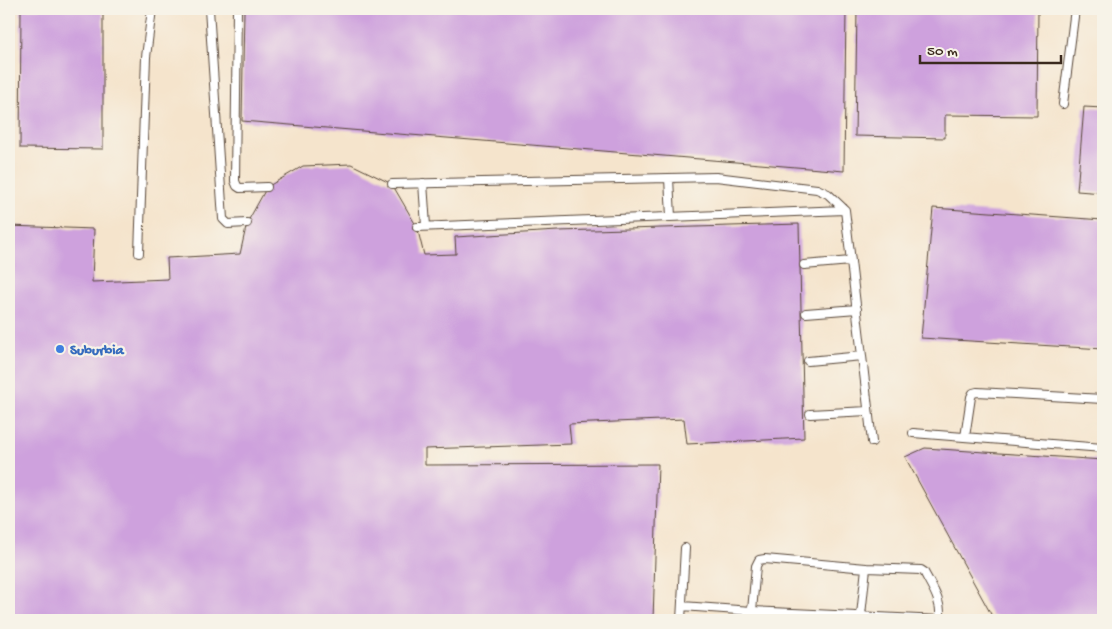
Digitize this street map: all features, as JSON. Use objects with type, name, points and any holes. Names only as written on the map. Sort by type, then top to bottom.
[{"type":"lane","points":[[139,253],[146,66],[152,9]]},
{"type":"lane","points":[[209,9],[223,219],[228,224],[247,223]]},
{"type":"lane","points":[[237,9],[235,181],[240,188],[267,187]]},
{"type":"lane","points":[[1063,104],[1075,9]]},
{"type":"lane","points":[[392,184],[716,177],[817,189],[828,194],[845,210],[872,442]]},
{"type":"lane","points":[[669,178],[671,217]]},
{"type":"lane","points":[[423,183],[426,226]]},
{"type":"lane","points":[[417,227],[845,210]]},
{"type":"lane","points":[[804,265],[851,261]]},
{"type":"lane","points":[[806,313],[856,309]]},
{"type":"lane","points":[[808,361],[862,356]]},
{"type":"lane","points":[[965,437],[971,397],[977,392],[1103,399]]},
{"type":"lane","points":[[810,414],[868,411]]},
{"type":"lane","points":[[913,433],[1103,448]]},
{"type":"lane","points":[[681,620],[685,548]]},
{"type":"lane","points":[[682,606],[752,611],[940,620],[941,608],[924,572],[921,570],[866,568],[765,559],[759,560],[756,566],[752,611],[750,620]]},
{"type":"lane","points":[[861,615],[866,568]]},
{"type":"building","points":[[21,9],[103,9],[103,149],[20,148]]},
{"type":"building","points":[[244,9],[846,9],[844,171],[242,121]]},
{"type":"building","points":[[857,9],[1038,9],[1037,116],[945,115],[945,138],[855,136]]},
{"type":"building","points":[[1084,107],[1103,108],[1103,193],[1077,191]]},
{"type":"building","points":[[351,164],[392,184],[417,227],[424,255],[456,254],[455,237],[558,231],[799,224],[804,438],[687,444],[684,419],[569,424],[571,444],[425,449],[425,465],[658,464],[653,620],[9,620],[9,226],[94,229],[92,282],[168,279],[167,258],[240,254],[247,223],[267,187],[303,166]]},
{"type":"building","points":[[933,208],[1103,220],[1103,349],[921,338]]},
{"type":"building","points":[[925,448],[1103,460],[1103,620],[1039,620],[992,616],[905,457]]},
{"type":"place","name":"Suburbia","points":[[60,349]]}]
